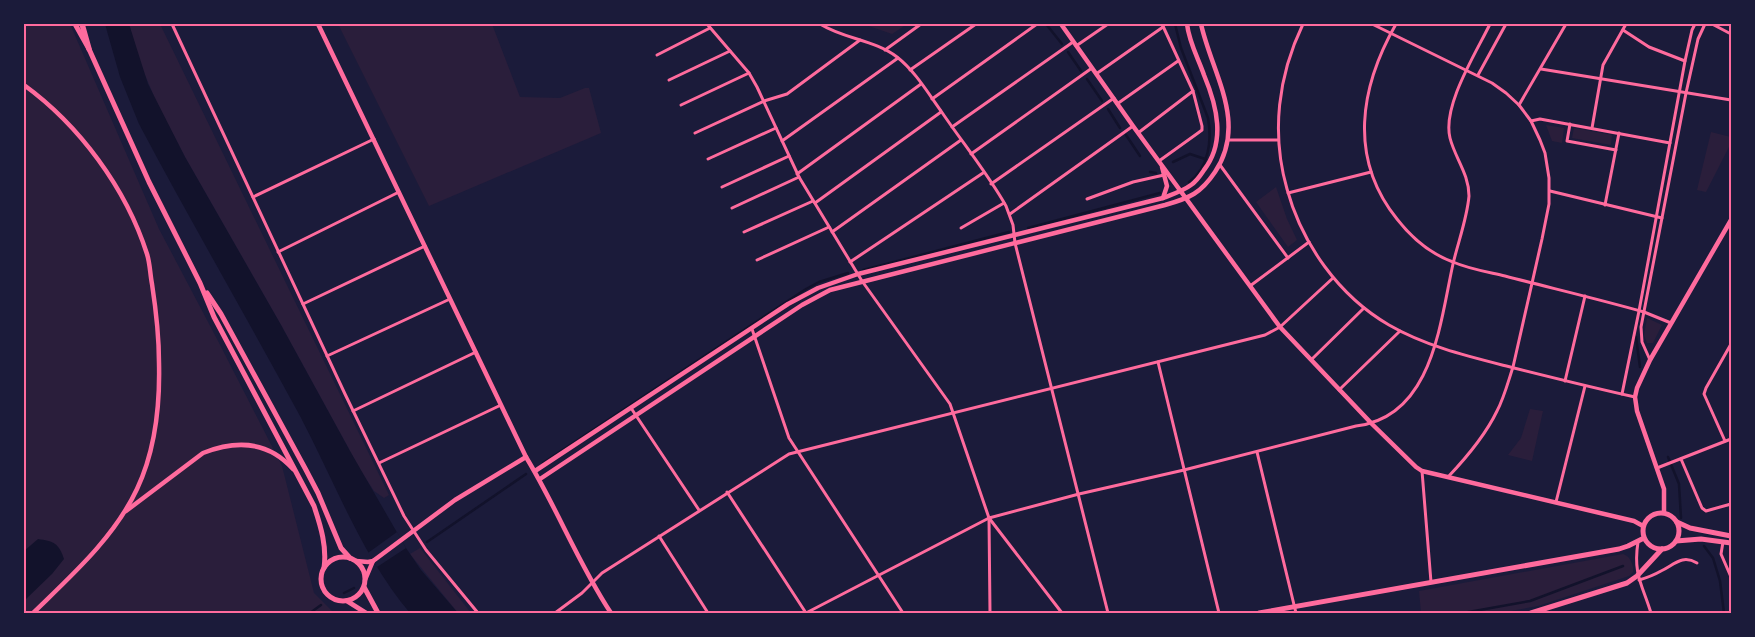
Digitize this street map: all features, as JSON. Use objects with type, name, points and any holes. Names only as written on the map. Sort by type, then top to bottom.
[{"type":"highway","points":[[82,24],[89,49]]},
{"type":"main road","points":[[75,24],[89,49],[149,182],[200,283],[214,317],[314,506],[321,526],[326,553],[322,582],[324,588],[333,598],[347,601],[366,613]]},
{"type":"main road","points":[[200,283],[221,314],[318,493],[341,548],[350,558],[356,561],[364,573],[364,587],[360,594],[347,601]]},
{"type":"main road","points":[[1677,522],[1679,532],[1676,541],[1670,547],[1662,549],[1651,546],[1644,538],[1643,526],[1650,516],[1664,513],[1690,528],[1731,536]]},
{"type":"main road","points":[[1259,613],[1619,548],[1644,538]]},
{"type":"main road","points":[[1676,541],[1696,538],[1731,543]]},
{"type":"main road","points":[[1531,613],[1638,578],[1662,549]]},
{"type":"main road","points":[[324,568],[336,558],[350,558]]},
{"type":"main road","points":[[364,587],[378,613]]},
{"type":"street","points":[[172,24],[353,411],[413,531],[478,613]]},
{"type":"street","points":[[318,24],[526,457],[540,480],[591,582],[611,613]]},
{"type":"street","points":[[707,24],[749,73],[764,101],[798,176],[850,262],[950,404],[989,518],[990,613]]},
{"type":"street","points":[[820,24],[830,30],[885,50],[898,58],[932,98],[1010,214],[1015,243],[1108,613]]},
{"type":"street","points":[[885,50],[921,24]]},
{"type":"street","points":[[910,70],[976,24]]},
{"type":"street","points":[[932,98],[1037,24]]},
{"type":"street","points":[[1061,24],[1280,327],[1410,463],[1422,471],[1634,521],[1643,526]]},
{"type":"street","points":[[952,127],[1108,24]]},
{"type":"street","points":[[535,471],[812,291],[858,274],[1164,198],[1191,185],[1208,166],[1218,138],[1215,106],[1192,46],[1187,24]]},
{"type":"street","points":[[540,480],[802,305],[830,290],[1187,199],[1199,192],[1208,183],[1220,165],[1230,127],[1227,107],[1201,24]]},
{"type":"street","points":[[1302,24],[1288,57],[1282,82],[1278,140],[1281,165],[1297,219],[1309,242],[1333,278],[1364,308],[1384,322],[1436,346],[1565,381],[1635,397]]},
{"type":"street","points":[[1372,24],[1478,75],[1506,93],[1519,105],[1531,121],[1545,153],[1550,192],[1544,232],[1513,367],[1497,413],[1471,451],[1448,477]]},
{"type":"street","points":[[1396,24],[1370,84],[1366,104],[1364,140],[1371,172],[1383,199],[1400,223],[1420,242],[1453,262],[1640,310],[1671,323]]},
{"type":"street","points":[[727,492],[806,613],[989,518],[1356,426],[1372,424],[1387,416],[1408,398],[1418,385],[1436,346],[1469,191],[1450,138],[1448,121],[1454,97],[1490,24]]},
{"type":"street","points":[[1478,75],[1506,24]]},
{"type":"street","points":[[1519,105],[1566,24]]},
{"type":"street","points":[[1592,128],[1603,65],[1626,24]]},
{"type":"street","points":[[1622,394],[1640,310],[1679,91],[1692,30],[1695,24]]},
{"type":"street","points":[[1650,360],[1641,336],[1644,312],[1686,92],[1698,39],[1704,24]]},
{"type":"street","points":[[1712,24],[1731,34]]},
{"type":"street","points":[[1096,74],[1162,26],[1193,92],[1202,130],[1160,162]]},
{"type":"street","points":[[657,55],[710,28]]},
{"type":"street","points":[[1623,30],[1650,48],[1685,62]]},
{"type":"street","points":[[695,133],[764,101],[786,94],[861,40]]},
{"type":"street","points":[[669,80],[730,51]]},
{"type":"street","points":[[782,141],[898,58]]},
{"type":"street","points":[[1118,104],[1178,61]]},
{"type":"street","points":[[971,154],[1092,68]]},
{"type":"street","points":[[1540,69],[1731,100]]},
{"type":"street","points":[[681,105],[749,73]]},
{"type":"street","points":[[732,208],[798,176],[921,84]]},
{"type":"street","points":[[24,85],[83,139],[107,171],[134,220],[148,256],[158,328],[160,386],[154,430],[146,466],[137,489],[123,513],[96,549],[33,613]]},
{"type":"street","points":[[1138,132],[1193,92]]},
{"type":"street","points":[[991,184],[1114,98]]},
{"type":"street","points":[[744,232],[814,202],[941,112]]},
{"type":"street","points":[[1531,121],[1540,119],[1670,143]]},
{"type":"street","points":[[1570,124],[1567,141],[1616,150]]},
{"type":"street","points":[[1010,214],[1133,126]]},
{"type":"street","points":[[708,159],[776,128]]},
{"type":"street","points":[[1605,205],[1620,134]]},
{"type":"street","points":[[253,197],[374,139]]},
{"type":"street","points":[[832,232],[961,140]]},
{"type":"street","points":[[1228,140],[1278,140]]},
{"type":"street","points":[[722,187],[789,156]]},
{"type":"street","points":[[1160,162],[1167,186],[1164,198]]},
{"type":"street","points":[[1220,165],[1288,258]]},
{"type":"street","points":[[1288,193],[1371,172]]},
{"type":"street","points":[[850,262],[983,173]]},
{"type":"street","points":[[1087,199],[1132,182],[1164,175]]},
{"type":"street","points":[[278,252],[399,192]]},
{"type":"street","points":[[1550,192],[1662,218]]},
{"type":"street","points":[[962,228],[1004,203]]},
{"type":"street","points":[[1664,513],[1664,489],[1637,411],[1635,397],[1650,360],[1731,220]]},
{"type":"street","points":[[757,260],[829,227]]},
{"type":"street","points":[[1250,286],[1309,242]]},
{"type":"street","points":[[303,304],[425,246]]},
{"type":"street","points":[[555,613],[582,593],[602,573],[727,492],[782,458],[798,451],[1265,335],[1280,327],[1333,278]]},
{"type":"street","points":[[1565,381],[1585,296]]},
{"type":"street","points":[[327,356],[450,298]]},
{"type":"street","points":[[1311,360],[1364,308]]},
{"type":"street","points":[[752,329],[789,438],[903,613]]},
{"type":"street","points":[[1339,390],[1400,331]]},
{"type":"street","points":[[1725,441],[1704,392],[1731,344]]},
{"type":"street","points":[[353,411],[476,352]]},
{"type":"street","points":[[1158,362],[1218,613]]},
{"type":"street","points":[[1556,502],[1585,386]]},
{"type":"street","points":[[379,462],[502,406]]},
{"type":"street","points":[[631,408],[699,510]]},
{"type":"street","points":[[1657,468],[1731,439]]},
{"type":"street","points":[[123,513],[203,453],[229,445],[244,445],[270,451],[285,461],[298,475]]},
{"type":"street","points":[[1257,452],[1296,613]]},
{"type":"street","points":[[356,561],[368,562],[373,560],[455,500],[526,457]]},
{"type":"street","points":[[1681,459],[1702,508],[1706,511],[1731,504]]},
{"type":"street","points":[[1422,471],[1431,582]]},
{"type":"street","points":[[989,518],[1062,613]]},
{"type":"street","points":[[658,536],[708,613]]},
{"type":"street","points":[[1638,541],[1636,558],[1638,578],[1651,613]]},
{"type":"street","points":[[1723,542],[1721,554],[1726,562],[1731,578]]},
{"type":"street","points":[[1638,578],[1663,571],[1680,560],[1687,559],[1697,564]]},
{"type":"street","points":[[365,580],[373,560]]},
{"type":"shaded area","points":[[24,24],[70,24],[159,229],[282,466],[314,593],[334,613],[24,613]]},
{"type":"shaded area","points":[[105,24],[129,24],[148,84],[185,157],[406,548],[421,570],[458,613],[410,613],[377,567],[350,518],[300,416],[139,124],[120,77]]},
{"type":"shaded area","points":[[129,24],[160,24],[389,495],[384,498],[374,491],[361,471],[281,325],[185,157],[156,101],[140,63]]},
{"type":"shaded area","points":[[338,24],[492,24],[520,97],[560,98],[589,88],[601,133],[429,206]]},
{"type":"shaded area","points":[[863,24],[907,24],[892,34]]},
{"type":"shaded area","points":[[1546,125],[1564,128],[1562,143],[1552,141]]},
{"type":"shaded area","points":[[1574,128],[1612,135],[1611,145],[1572,138]]},
{"type":"shaded area","points":[[1711,132],[1731,137],[1731,143],[1706,192],[1697,190]]},
{"type":"shaded area","points":[[1276,187],[1287,219],[1297,240],[1288,247],[1256,202]]},
{"type":"shaded area","points":[[1647,318],[1662,325],[1653,343],[1647,343],[1644,335]]},
{"type":"shaded area","points":[[1530,409],[1543,411],[1532,461],[1508,455],[1521,438]]},
{"type":"shaded area","points":[[38,539],[58,546],[64,559],[52,574],[24,601],[24,551]]},
{"type":"shaded area","points":[[420,548],[471,613],[458,613],[410,554]]},
{"type":"shaded area","points":[[1623,554],[1630,559],[1632,564],[1633,572],[1629,576],[1538,606],[1499,613],[1421,613],[1419,591]]},
{"type":"pier","points":[[397,532],[406,548],[377,567],[368,553]]},
{"type":"waterway","points":[[1046,24],[1062,44]]},
{"type":"waterway","points":[[1175,24],[1181,48],[1208,118],[1210,135],[1205,161],[1196,176],[1189,182]]},
{"type":"waterway","points":[[1068,52],[1081,71]]},
{"type":"waterway","points":[[1087,79],[1102,101]]},
{"type":"waterway","points":[[1108,109],[1120,128]]},
{"type":"waterway","points":[[1126,135],[1140,156]]},
{"type":"waterway","points":[[1173,162],[1190,154],[1205,159]]},
{"type":"waterway","points":[[1150,172],[1156,173]]},
{"type":"waterway","points":[[1028,228],[1160,193]]},
{"type":"waterway","points":[[863,270],[1009,232]]},
{"type":"waterway","points":[[543,463],[806,289],[819,282],[848,273]]},
{"type":"waterway","points":[[1636,337],[1640,367]]},
{"type":"waterway","points":[[1668,457],[1679,484],[1681,518]]},
{"type":"waterway","points":[[427,542],[526,474]]},
{"type":"waterway","points":[[1704,546],[1713,558],[1720,581],[1724,613]]},
{"type":"waterway","points":[[1463,613],[1530,601],[1623,566]]},
{"type":"waterway","points":[[344,593],[354,588]]},
{"type":"waterway","points":[[310,613],[321,605]]}]
